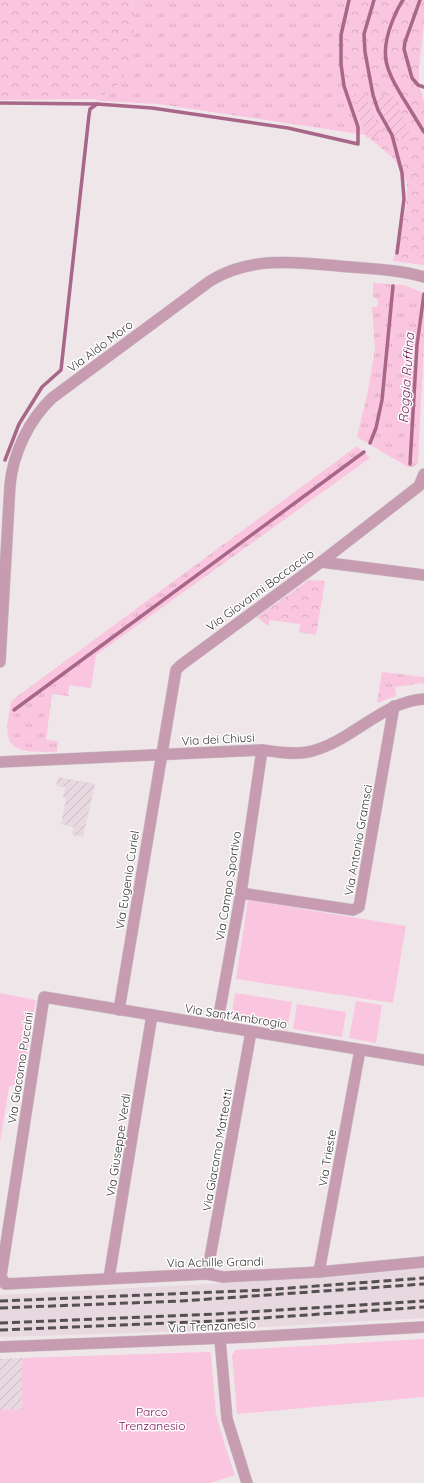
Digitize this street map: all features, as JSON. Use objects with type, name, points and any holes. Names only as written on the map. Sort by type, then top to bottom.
[{"type":"street","name":"Via Aldo Moro","points":[[0,662],[12,469],[16,455],[31,423],[52,398],[210,281],[245,266],[270,262],[290,262],[394,271],[424,277]]},
{"type":"street","name":"Via Giovanni Boccaccio","points":[[161,755],[174,674],[177,668],[321,562],[419,486],[424,474]]},
{"type":"street","points":[[321,562],[424,575]]},
{"type":"street","name":"Via dei Chiusi","points":[[0,762],[262,750],[297,753],[317,749],[340,739],[394,706],[424,699]]},
{"type":"street","name":"Via Antonio Gramsci","points":[[241,893],[353,910],[359,907],[394,706]]},
{"type":"street","name":"Via Campo Sportivo","points":[[218,1026],[241,893],[262,750]]},
{"type":"street","name":"Via Eugenio Curiel","points":[[119,1010],[161,755]]},
{"type":"street","name":"Via Sant'Ambrogio","points":[[44,997],[424,1060]]},
{"type":"street","name":"Via Giacomo Puccini","points":[[5,1284],[1,1276],[44,997]]},
{"type":"street","name":"Via Giuseppe Verdi","points":[[109,1278],[152,1015]]},
{"type":"street","name":"Via Giacomo Matteotti","points":[[207,1274],[251,1032]]},
{"type":"street","name":"Via Trieste","points":[[319,1272],[360,1050]]},
{"type":"street","name":"Via Achille Grandi","points":[[5,1284],[207,1274],[224,1277],[319,1272],[424,1262]]},
{"type":"street","name":"Via Trenzanesio","points":[[0,1347],[220,1339],[424,1327]]},
{"type":"street","points":[[220,1339],[229,1430],[247,1483]]},
{"type":"shaded area","points":[[58,777],[95,784],[83,837],[72,835],[73,827],[61,824],[66,799],[63,798],[65,787],[56,786]]},
{"type":"shaded area","points":[[424,1268],[424,1318],[191,1331],[0,1337],[0,1295],[339,1277]]},
{"type":"shaded area","points":[[22,1358],[22,1409],[0,1410],[0,1359]]},
{"type":"green space","points":[[0,0],[131,0],[134,19],[133,41],[129,63],[121,80],[109,92],[93,99],[0,100]]},
{"type":"green space","points":[[131,0],[351,0],[345,27],[358,118],[366,135],[158,104],[101,101],[93,99],[107,93],[117,84],[124,74],[131,48],[133,6]]},
{"type":"green space","points":[[351,0],[424,0],[424,21],[419,68],[419,84],[424,102],[424,265],[393,261],[405,212],[407,182],[394,159],[366,135],[358,118],[344,79],[343,63],[345,27]]},
{"type":"green space","points":[[364,93],[384,139],[366,137],[353,95]]},
{"type":"green space","points":[[393,95],[413,141],[393,137],[374,97]]},
{"type":"green space","points":[[373,283],[404,285],[424,293],[424,344],[418,463],[413,467],[408,467],[357,437],[368,391],[375,349],[372,307],[377,307],[378,303],[377,299],[373,297]]},
{"type":"green space","points":[[357,446],[370,458],[96,655],[91,688],[69,685],[68,696],[52,694],[46,740],[58,741],[57,752],[28,751],[15,746],[10,742],[7,727],[11,701]]},
{"type":"green space","points":[[309,580],[325,581],[316,635],[299,632],[300,624],[270,620],[268,626],[257,617]]},
{"type":"green space","points":[[95,655],[91,688],[69,685],[71,674]]},
{"type":"green space","points":[[382,672],[424,677],[424,687],[423,683],[395,687],[396,696],[377,703]]},
{"type":"green space","points":[[248,900],[406,926],[393,1003],[236,979]]},
{"type":"green space","points":[[0,993],[36,1000],[22,1081],[9,1087],[0,1142]]},
{"type":"green space","points":[[235,993],[292,1002],[287,1030],[231,1020]]},
{"type":"green space","points":[[356,1001],[382,1005],[376,1043],[349,1038]]},
{"type":"green space","points":[[297,1004],[346,1012],[342,1037],[293,1029]]},
{"type":"green space","points":[[424,1339],[424,1397],[237,1414],[232,1355],[235,1350]]},
{"type":"green space","name":"Parco Trenzanesio","points":[[210,1352],[216,1414],[235,1475],[210,1483],[0,1483],[0,1410],[22,1409],[22,1358]]},
{"type":"waterway","points":[[5,460],[19,424],[42,387],[61,370],[90,109],[97,104],[152,108],[288,128],[358,144],[358,127],[344,86],[341,64],[341,35],[349,0]]},
{"type":"waterway","points":[[374,0],[364,34],[365,52],[373,95],[378,110],[392,135],[402,173],[404,199],[397,253]]},
{"type":"waterway","name":"Roggia Ruffina","points":[[403,0],[395,14],[388,34],[385,53],[386,62],[392,79],[424,132]]},
{"type":"waterway","points":[[420,0],[405,42],[404,49],[412,78],[418,85],[424,87]]},
{"type":"waterway","points":[[0,103],[97,104]]},
{"type":"waterway","points":[[370,443],[376,428],[382,400],[393,286]]},
{"type":"waterway","name":"Roggia Ruffina","points":[[410,464],[417,345],[424,294]]},
{"type":"waterway","points":[[14,710],[364,452]]},
{"type":"railway","points":[[0,1301],[263,1290],[424,1278]]},
{"type":"railway","points":[[0,1308],[181,1301],[424,1284]]},
{"type":"railway","points":[[0,1323],[217,1314],[424,1301]]},
{"type":"railway","points":[[0,1330],[218,1321],[424,1307]]}]
